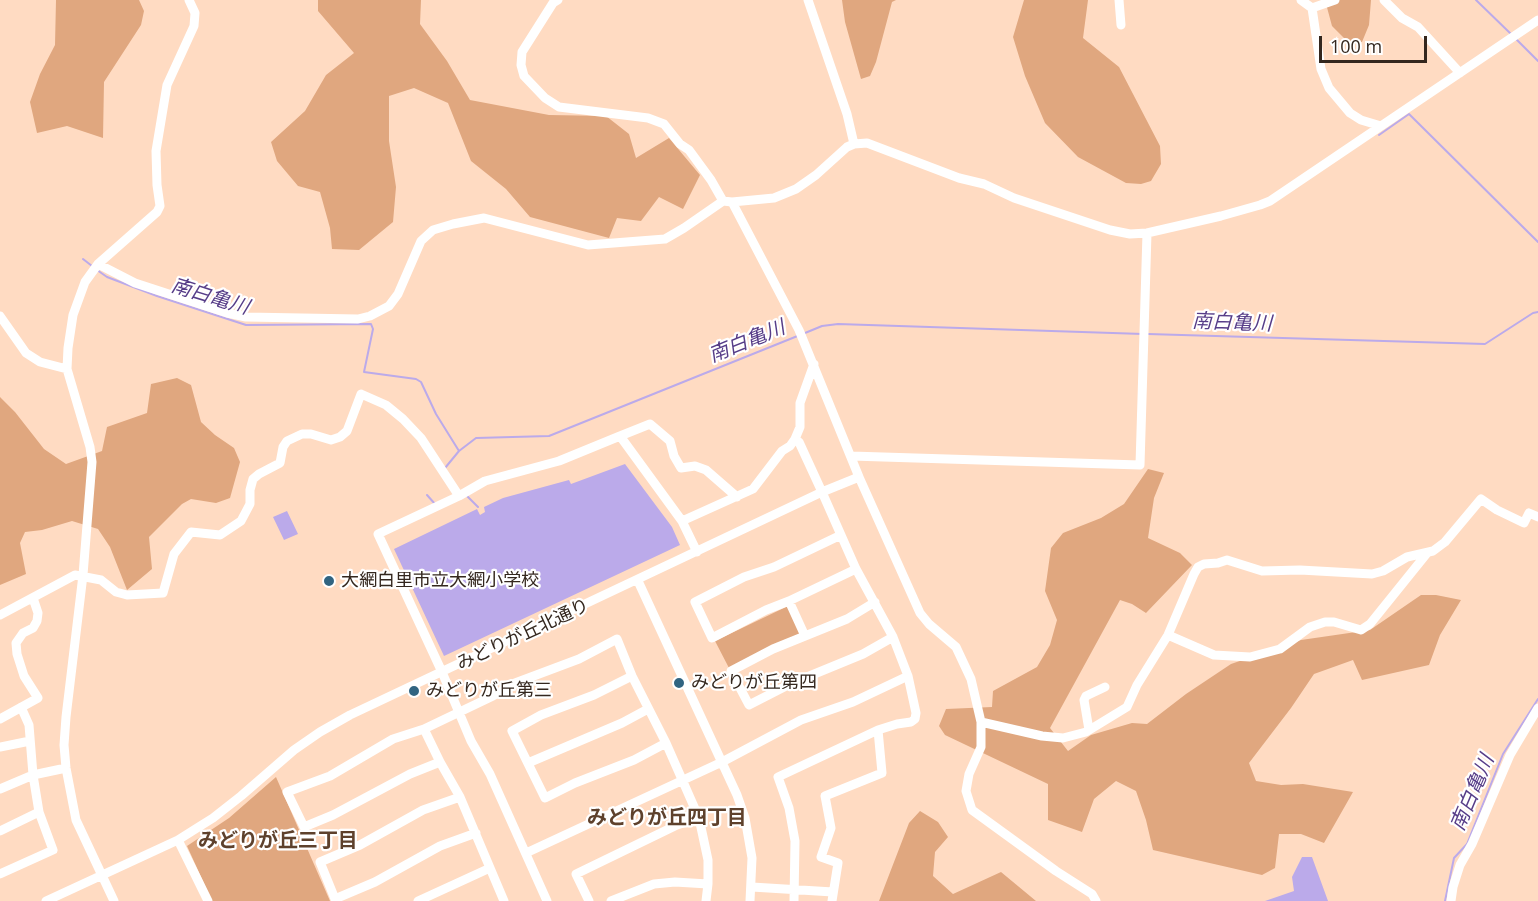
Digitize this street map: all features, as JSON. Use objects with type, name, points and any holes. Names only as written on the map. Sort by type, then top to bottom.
[{"type":"street","points":[[114,901],[76,820],[64,745],[83,576],[92,462],[90,447],[67,369],[68,348],[77,303],[85,282],[98,264],[157,212],[160,206],[156,151],[167,85],[194,26],[195,13],[189,0]]},
{"type":"street","points":[[558,0],[553,3],[522,52],[521,64],[524,76],[545,98],[559,107],[648,118],[664,124],[680,144],[689,150],[727,202],[799,330],[859,477],[920,613],[956,646],[962,655],[971,679],[981,722],[981,747],[969,774],[966,791],[972,810],[1056,872],[1092,894],[1096,901]]},
{"type":"street","points":[[808,0],[847,114],[854,144]]},
{"type":"street","points":[[1119,0],[1121,25]]},
{"type":"street","points":[[1301,0],[1312,8],[1321,69],[1329,88],[1350,113],[1361,120],[1381,126]]},
{"type":"street","points":[[1312,8],[1335,0]]},
{"type":"street","points":[[1384,0],[1402,18],[1418,27],[1460,73]]},
{"type":"street","points":[[98,264],[135,283],[227,313],[246,316],[358,319],[370,316],[389,306],[398,294],[422,241],[433,230],[484,218],[588,245],[665,239],[727,202],[774,198],[796,189],[816,175],[847,147],[867,143],[959,178],[984,184],[1014,198],[1110,230],[1130,234],[1147,233],[1260,206],[1538,20]]},
{"type":"street","points":[[851,456],[1140,465],[1147,233]]},
{"type":"street","points":[[0,315],[26,353],[40,362],[67,369]]},
{"type":"street","points":[[682,521],[753,489],[782,451],[790,446],[800,426],[800,403],[814,364]]},
{"type":"street","points":[[0,615],[75,574],[100,580],[116,592],[127,595],[163,593],[174,554],[190,532],[220,535],[241,521],[250,504],[253,479],[280,463],[283,447],[287,441],[302,434],[336,440],[347,432],[361,394],[386,405],[403,419],[421,438],[459,496]]},
{"type":"street","points":[[547,901],[490,774],[458,713],[442,672],[378,534],[485,482],[559,461],[650,424],[670,441],[674,456],[681,468],[695,466],[706,470],[737,497]]},
{"type":"street","points":[[620,436],[682,521],[696,552]]},
{"type":"street","points":[[794,901],[795,841],[789,808],[778,777],[878,730],[911,722],[915,719],[916,713],[908,676],[893,637],[856,569],[799,442],[795,440]]},
{"type":"street","name":"みどりが丘北通り","points":[[46,901],[178,840],[213,818],[294,750],[320,732],[379,700],[638,581],[822,492],[859,477]]},
{"type":"street","points":[[981,722],[1063,738],[1089,730],[1127,708],[1137,685],[1168,635],[1194,574],[1198,567],[1204,564],[1227,560],[1262,571],[1300,570],[1372,574],[1383,571],[1407,557],[1433,551],[1445,542],[1481,498],[1497,510],[1524,522],[1529,513],[1538,517]]},
{"type":"street","points":[[841,535],[774,567],[744,577],[695,602],[712,638],[766,610],[856,569]]},
{"type":"street","points":[[1168,635],[1214,655],[1250,657],[1280,649],[1310,627],[1325,622],[1334,622],[1360,630],[1370,624],[1428,552]]},
{"type":"street","points":[[638,581],[737,795],[745,818],[752,858],[750,901]]},
{"type":"street","points":[[0,719],[38,698],[24,676],[16,643],[23,633],[33,628],[37,621],[38,613],[33,598]]},
{"type":"street","points":[[789,601],[805,636]]},
{"type":"street","points":[[875,602],[847,619],[773,649],[730,670],[749,705],[790,684],[863,654],[893,637]]},
{"type":"street","points":[[440,762],[410,774],[333,815],[304,827],[287,792],[330,776],[393,739],[424,729],[515,683],[579,659],[617,639],[699,818],[708,860],[706,901]]},
{"type":"street","points":[[632,676],[594,695],[540,715],[512,731],[545,798],[574,783],[634,760],[666,743]]},
{"type":"street","points":[[526,853],[722,762],[801,720],[853,702],[908,676]]},
{"type":"street","points":[[1089,730],[1084,700],[1086,696],[1105,687]]},
{"type":"street","points":[[0,874],[53,850],[39,812],[29,725],[21,707]]},
{"type":"street","points":[[1451,901],[1460,865],[1472,844],[1510,755],[1538,708]]},
{"type":"street","points":[[528,763],[622,723],[648,709]]},
{"type":"street","points":[[424,729],[460,797],[504,901]]},
{"type":"street","points":[[752,887],[795,889],[833,897],[838,862],[821,857],[831,828],[825,796],[882,773],[878,730]]},
{"type":"street","points":[[0,747],[30,741]]},
{"type":"street","points":[[0,789],[33,775],[66,768]]},
{"type":"street","points":[[460,797],[423,810],[360,845],[321,862],[335,899],[375,882],[441,846],[476,833]]},
{"type":"street","points":[[0,831],[39,812]]},
{"type":"street","points":[[589,901],[576,874],[677,825],[699,818]]},
{"type":"street","points":[[178,840],[208,901]]},
{"type":"street","points":[[418,901],[490,868]]},
{"type":"street","points":[[611,901],[654,884],[675,882],[708,884]]},
{"type":"shaded area","points":[[56,0],[139,0],[144,11],[141,25],[104,82],[103,138],[67,126],[37,133],[30,102],[40,74],[55,45]]},
{"type":"shaded area","points":[[318,0],[421,0],[420,24],[447,61],[470,100],[549,115],[606,116],[629,134],[636,158],[669,138],[700,175],[683,209],[659,197],[641,221],[617,218],[609,238],[530,217],[506,189],[471,161],[448,103],[414,88],[389,96],[389,141],[396,187],[393,222],[359,250],[332,249],[330,228],[320,192],[298,186],[277,161],[271,142],[305,111],[326,75],[354,53],[318,11]]},
{"type":"shaded area","points":[[842,0],[896,0],[892,2],[870,76],[861,79],[845,22]]},
{"type":"shaded area","points":[[1024,0],[1088,0],[1083,38],[1119,67],[1160,146],[1161,164],[1151,181],[1141,184],[1126,183],[1078,157],[1045,123],[1025,76],[1013,37]]},
{"type":"shaded area","points":[[1325,0],[1371,0],[1369,25],[1362,42],[1347,41],[1332,26]]},
{"type":"shaded area","points":[[177,378],[191,385],[201,422],[234,448],[240,462],[230,498],[216,503],[191,499],[182,504],[149,537],[152,569],[127,590],[110,547],[98,529],[72,521],[42,530],[25,532],[20,543],[26,574],[0,585],[0,397],[44,449],[66,464],[102,451],[107,427],[147,413],[151,384]]},
{"type":"shaded area","points":[[625,464],[672,527],[680,545],[444,656],[394,549],[477,509],[480,515],[485,512],[484,507],[503,498],[569,480],[571,484]]},
{"type":"shaded area","points":[[1148,469],[1164,473],[1154,498],[1148,538],[1180,553],[1192,565],[1146,613],[1120,600],[1050,728],[1068,751],[1091,735],[1132,723],[1147,724],[1231,664],[1301,640],[1370,630],[1421,595],[1436,595],[1461,600],[1440,635],[1429,665],[1362,680],[1353,660],[1314,674],[1249,763],[1256,781],[1281,785],[1303,784],[1353,792],[1324,843],[1301,834],[1279,834],[1275,868],[1262,875],[1153,850],[1136,791],[1116,781],[1094,799],[1082,832],[1048,820],[1048,784],[945,735],[939,726],[946,709],[992,707],[993,691],[1037,667],[1050,645],[1057,620],[1045,591],[1051,548],[1063,533],[1101,518],[1124,504]]},
{"type":"shaded area","points":[[287,511],[298,534],[284,540],[273,517]]},
{"type":"shaded area","points":[[788,606],[801,635],[729,668],[715,641]]},
{"type":"shaded area","points":[[276,777],[330,901],[212,901],[187,846],[229,818]]},
{"type":"shaded area","points":[[920,811],[938,822],[948,837],[935,852],[933,876],[953,894],[1001,872],[1036,901],[879,901],[909,823]]},
{"type":"shaded area","points":[[1302,857],[1312,857],[1328,901],[1265,901],[1294,891],[1292,877]]},
{"type":"waterway","points":[[1476,0],[1511,34]]},
{"type":"waterway","points":[[1515,38],[1538,61]]},
{"type":"waterway","points":[[1379,135],[1409,114],[1538,242]]},
{"type":"waterway","name":"南白亀川","points":[[83,259],[92,266]]},
{"type":"waterway","name":"南白亀川","points":[[97,270],[107,277],[157,296],[246,325],[371,324],[373,329],[364,372],[416,379],[421,382],[436,414],[459,451]]},
{"type":"waterway","name":"南白亀川","points":[[1148,334],[1485,344],[1538,312]]},
{"type":"waterway","name":"南白亀川","points":[[805,333],[822,326],[838,324],[1143,334]]},
{"type":"waterway","name":"南白亀川","points":[[445,468],[459,451],[476,438],[549,436],[800,335]]},
{"type":"waterway","points":[[427,495],[435,504]]},
{"type":"waterway","points":[[467,496],[478,507]]},
{"type":"waterway","name":"南白亀川","points":[[1445,901],[1454,858],[1467,844],[1503,754],[1538,699]]},
{"type":"place","name":"大網白里市立大網小学校","points":[[329,581]]},
{"type":"place","name":"みどりが丘第四","points":[[679,683]]},
{"type":"place","name":"みどりが丘第三","points":[[414,691]]},
{"type":"district","name":"みどりが丘四丁目","points":[[667,818]]},
{"type":"district","name":"みどりが丘三丁目","points":[[278,841]]}]
